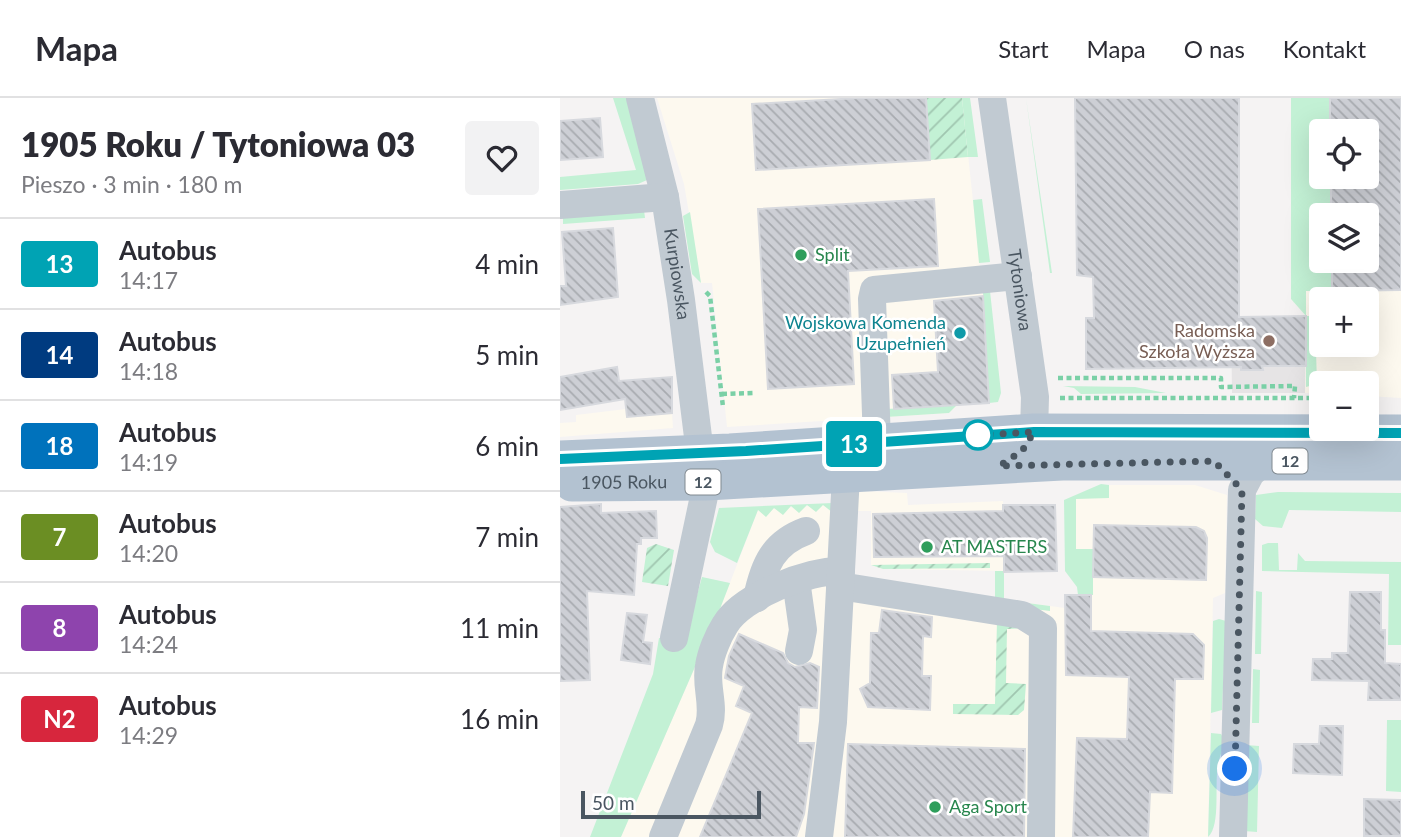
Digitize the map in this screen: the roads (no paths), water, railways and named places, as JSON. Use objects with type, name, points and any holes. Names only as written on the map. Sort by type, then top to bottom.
[{"type":"main road","name":"1905 Roku","points":[[560,484],[704,468],[888,442],[1040,403],[1401,433]]},
{"type":"main road","name":"1905 Roku","points":[[560,459],[846,475],[999,466],[1214,461],[1401,462]]},
{"type":"street","name":"Kurpiowska","points":[[640,98],[665,197],[704,468],[674,638]]},
{"type":"street","name":"Tytoniowa","points":[[992,98],[1040,403]]},
{"type":"street","points":[[560,205],[665,197]]},
{"type":"street","points":[[819,837],[833,722],[846,475],[858,456],[888,442],[872,299],[874,290],[1018,276]]},
{"type":"street","points":[[999,466],[1022,451],[1040,403]]},
{"type":"street","points":[[1214,461],[1242,490]]},
{"type":"street","points":[[1233,837],[1242,490],[1251,473],[1265,461]]},
{"type":"street","points":[[757,598],[765,567],[774,550],[787,540],[807,531]]},
{"type":"street","points":[[663,837],[711,717],[708,673],[725,625],[757,598],[824,570],[841,579],[1022,615],[1043,628],[1041,837]]},
{"type":"street","points":[[796,580],[803,630],[799,651]]},
{"type":"place","name":"Split","points":[[801,255]]},
{"type":"place","name":"Wojskowa Komenda Uzupełnień","points":[[960,333]]},
{"type":"place","name":"Radomska Szkoła Wyższa","points":[[1269,341]]},
{"type":"place","name":"AT MASTERS","points":[[927,547]]},
{"type":"place","name":"Aga Sport","points":[[935,807]]}]
